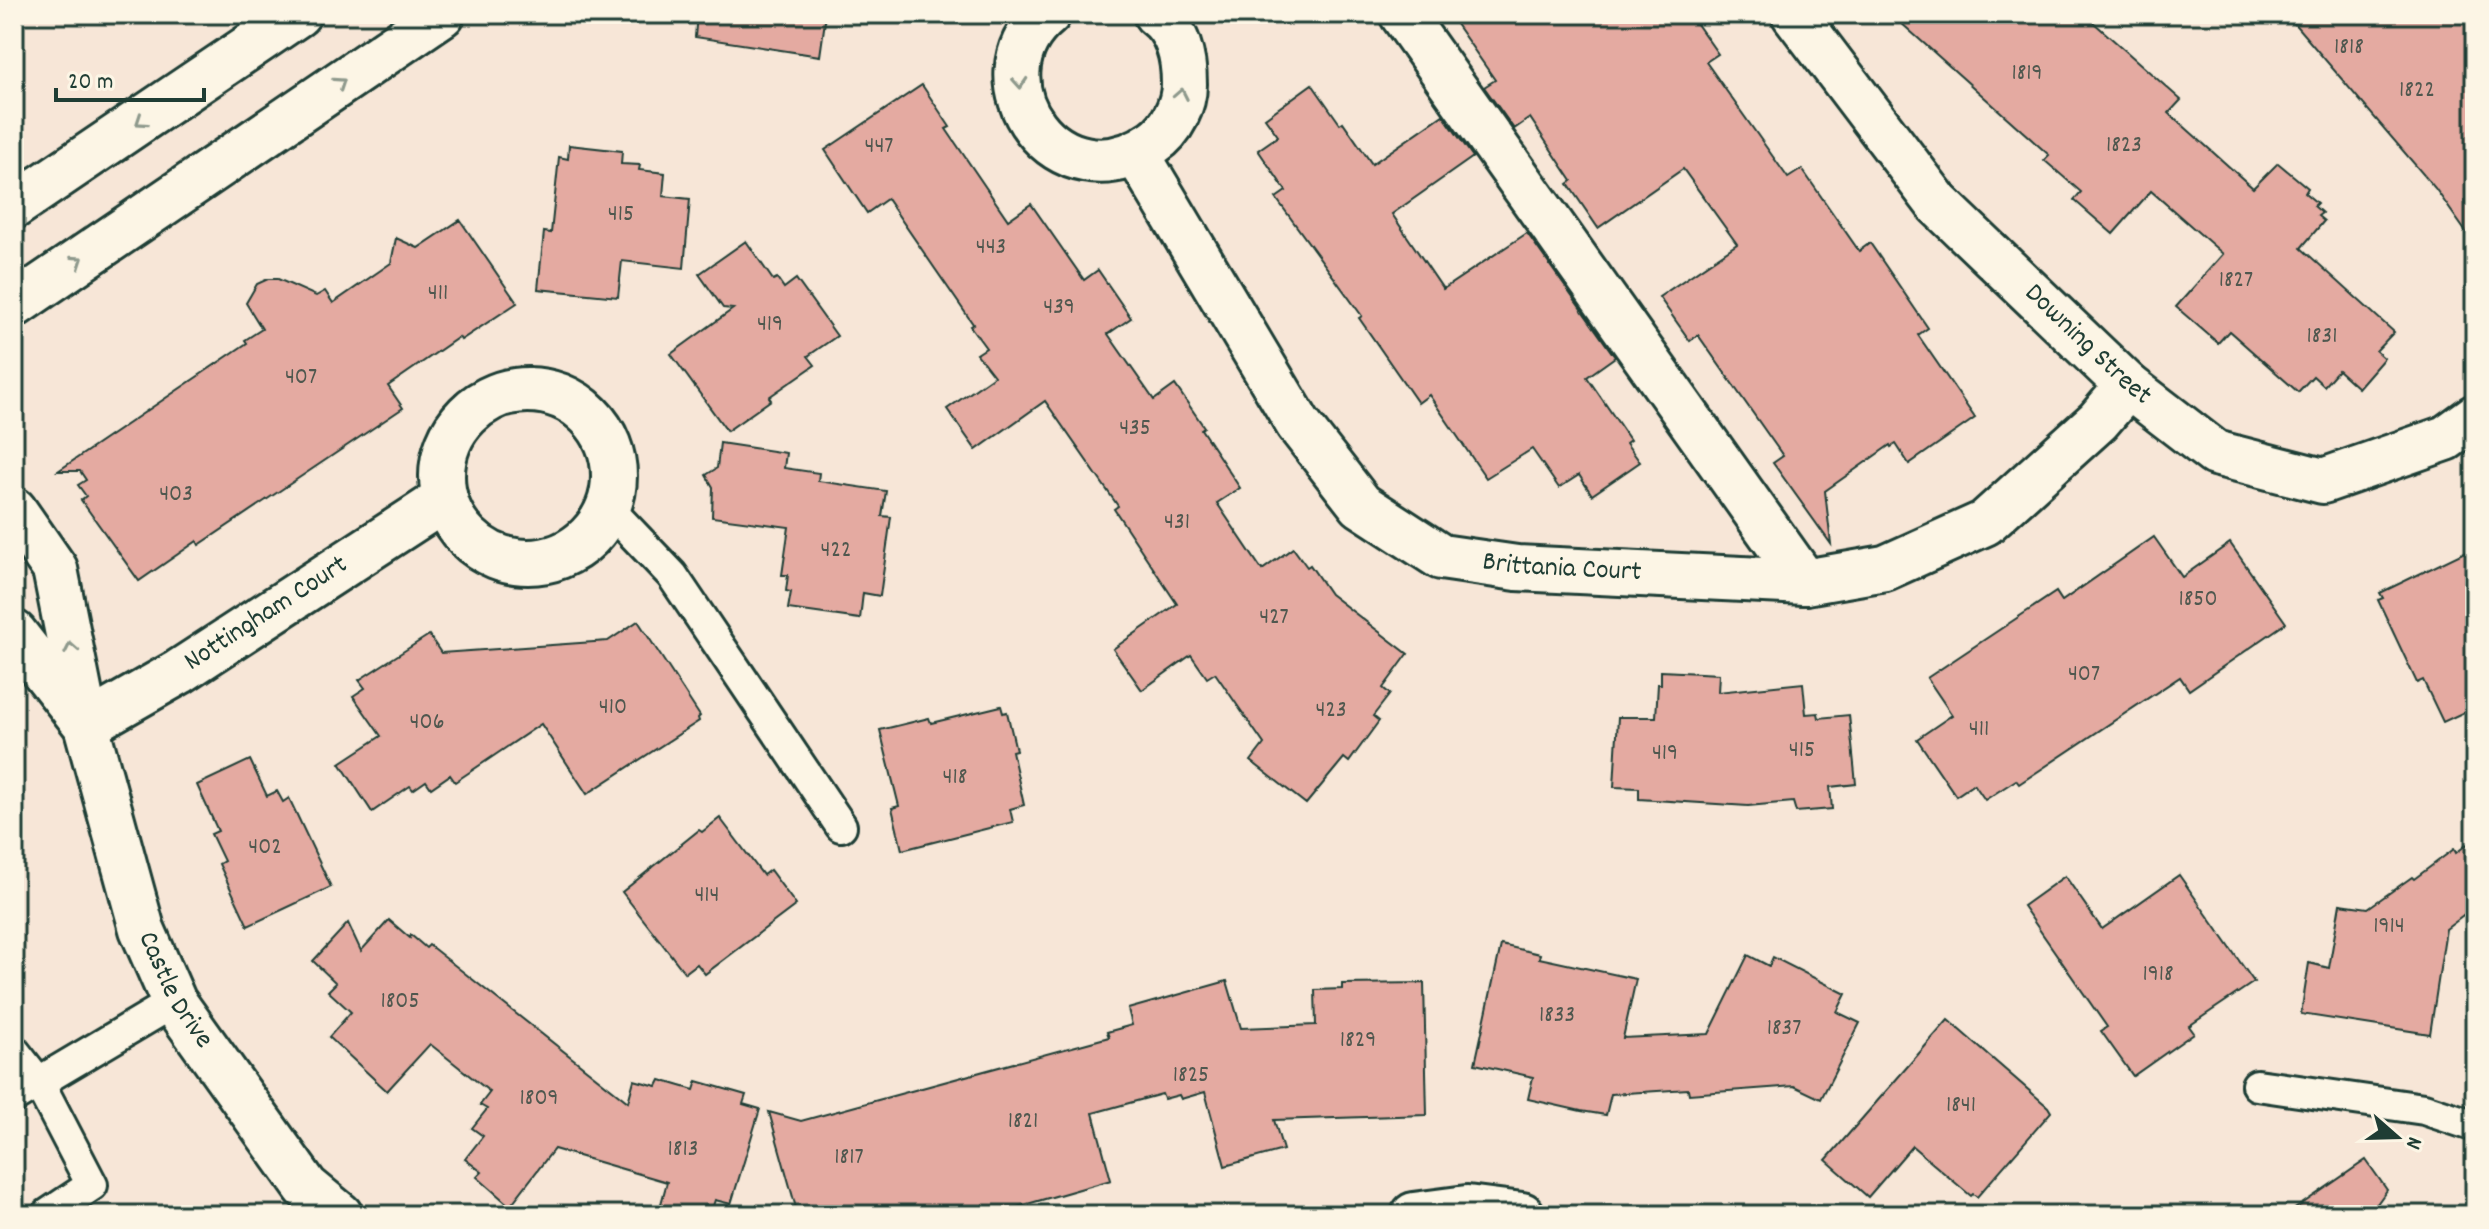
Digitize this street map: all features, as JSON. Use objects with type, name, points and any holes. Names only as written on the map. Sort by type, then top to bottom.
[{"type":"street","points":[[14,206],[298,14]]},
{"type":"street","points":[[14,305],[442,14]]},
{"type":"street","points":[[1048,14],[1024,46],[1018,74],[1022,102],[1034,128],[1055,148],[1081,159],[1110,161],[1137,154],[1159,139],[1176,118],[1184,92],[1184,65],[1177,40],[1156,14]]},
{"type":"street","points":[[1402,14],[1805,582]]},
{"type":"street","name":"Downing Street","points":[[1794,14],[1938,204],[2128,386],[2215,453],[2323,481],[2446,438],[2475,417]]},
{"type":"street","name":"Brittania Court","points":[[1137,154],[1298,424],[1361,505],[1441,557],[1517,568],[1805,582],[1885,568],[1985,523],[2098,421],[2128,386]]},
{"type":"street","points":[[523,389],[562,396],[588,412],[598,424],[614,461],[613,492],[608,508],[592,534],[576,547],[549,560],[527,562],[482,549],[460,529],[445,499],[442,469],[446,447],[471,410],[497,394],[523,389]]},
{"type":"street","name":"Nottingham Court","points":[[86,725],[179,672],[445,499]]},
{"type":"street","name":"Castle Drive","points":[[14,510],[55,569],[86,725],[142,929],[174,1002],[306,1187],[340,1215]]},
{"type":"street","name":"Castle Drive","points":[[14,633],[86,725]]},
{"type":"street","points":[[1414,1215],[1467,1208],[1522,1215]]},
{"type":"lane","points":[[608,508],[672,575],[841,826]]},
{"type":"lane","points":[[26,1090],[174,1002]]},
{"type":"lane","points":[[14,1051],[26,1090],[92,1185],[47,1215]]},
{"type":"lane","points":[[2257,1085],[2424,1109],[2475,1126]]},
{"type":"building","points":[[697,14],[826,14],[820,56],[695,37]]},
{"type":"building","points":[[1449,14],[1690,14],[1718,54],[1706,62],[1788,178],[1802,169],[1859,251],[1870,243],[1928,328],[1918,335],[1975,418],[1909,464],[1896,444],[1890,445],[1825,491],[1831,544],[1773,463],[1783,456],[1698,335],[1690,341],[1659,297],[1737,244],[1683,169],[1598,228],[1568,184],[1572,181],[1530,118],[1514,129],[1484,87],[1495,80]]},
{"type":"building","points":[[1891,14],[2084,14],[2181,100],[2169,113],[2253,188],[2278,163],[2308,188],[2305,193],[2317,203],[2314,206],[2322,213],[2318,216],[2324,221],[2301,248],[2394,332],[2376,351],[2384,358],[2358,388],[2338,370],[2324,386],[2313,376],[2298,392],[2229,331],[2218,343],[2176,307],[2223,254],[2151,191],[2113,234],[2074,200],[2081,192],[2044,160],[2049,155]]},
{"type":"building","points":[[2286,14],[2475,14],[2475,245],[2435,188]]},
{"type":"building","points":[[1312,84],[1372,164],[1443,115],[1473,157],[1392,214],[1443,289],[1527,233],[1615,357],[1587,377],[1630,440],[1626,443],[1640,462],[1592,495],[1579,475],[1559,488],[1532,449],[1486,478],[1429,395],[1418,403],[1359,318],[1362,316],[1276,198],[1286,191],[1258,150],[1278,136],[1265,118]]},
{"type":"building","points":[[922,85],[950,127],[946,129],[1008,220],[1031,204],[1084,280],[1098,270],[1131,318],[1108,334],[1154,400],[1175,385],[1204,427],[1201,429],[1240,488],[1217,503],[1262,570],[1293,548],[1307,567],[1310,565],[1330,594],[1408,654],[1383,688],[1390,694],[1373,716],[1379,721],[1349,762],[1344,758],[1306,804],[1251,761],[1264,744],[1215,673],[1207,678],[1191,655],[1142,690],[1113,649],[1177,604],[1114,509],[1118,506],[1045,401],[976,450],[947,409],[994,376],[977,354],[986,348],[970,326],[973,324],[887,199],[867,213],[825,150]]},
{"type":"building","points":[[569,145],[622,151],[621,164],[640,165],[639,170],[665,173],[663,196],[690,199],[684,268],[622,261],[618,297],[538,289],[544,232],[551,233],[559,157],[568,159]]},
{"type":"building","points":[[460,220],[517,303],[461,340],[459,337],[388,386],[403,408],[199,545],[197,541],[139,581],[81,500],[86,496],[78,485],[86,480],[80,471],[58,471],[247,343],[245,340],[262,329],[246,303],[257,284],[278,279],[316,296],[325,291],[333,303],[391,263],[396,238],[418,248]]},
{"type":"building","points":[[746,241],[773,280],[777,278],[784,288],[796,279],[837,336],[808,356],[815,365],[727,431],[671,354],[733,309],[723,308],[699,274]]},
{"type":"building","points":[[720,443],[786,453],[784,468],[819,473],[818,481],[886,491],[882,516],[891,517],[880,596],[863,593],[860,619],[788,609],[791,592],[786,591],[788,575],[782,575],[789,527],[712,517],[713,487],[706,475],[717,468]]},
{"type":"building","points":[[2154,537],[2182,577],[2230,543],[2286,623],[2189,690],[2180,677],[2019,784],[2016,780],[1985,800],[1974,784],[1956,796],[1917,739],[1952,715],[1927,678],[2056,592],[2062,601]]},
{"type":"building","points":[[2475,547],[2475,707],[2443,722],[2423,680],[2417,683],[2378,600],[2383,598],[2380,593]]},
{"type":"building","points":[[638,621],[700,716],[699,721],[587,794],[541,724],[455,782],[450,775],[431,788],[426,781],[413,790],[410,786],[372,812],[340,763],[381,736],[353,696],[365,688],[359,680],[429,635],[441,653],[608,641]]},
{"type":"building","points":[[1661,671],[1719,674],[1718,692],[1803,683],[1806,714],[1818,713],[1819,718],[1849,715],[1856,784],[1830,787],[1832,809],[1796,812],[1793,802],[1748,806],[1639,799],[1639,788],[1614,787],[1618,717],[1656,717]]},
{"type":"building","points":[[1001,706],[1003,713],[1007,712],[1016,750],[1012,751],[1024,805],[1010,809],[1013,822],[902,850],[892,808],[899,806],[880,730],[929,718],[931,723]]},
{"type":"building","points":[[250,760],[267,796],[277,791],[283,802],[289,798],[331,887],[248,926],[219,864],[224,861],[211,834],[218,831],[197,785]]},
{"type":"building","points":[[720,818],[763,875],[770,870],[796,905],[705,974],[697,964],[685,973],[622,892],[699,830],[702,832]]},
{"type":"building","points":[[2475,838],[2475,907],[2446,929],[2430,1034],[2301,1014],[2309,963],[2329,968],[2340,904],[2368,908]]},
{"type":"building","points":[[2179,875],[2254,982],[2189,1026],[2194,1033],[2133,1076],[2101,1031],[2107,1027],[2023,906],[2065,876],[2102,929]]},
{"type":"building","points":[[389,920],[426,948],[429,945],[628,1102],[634,1080],[657,1086],[660,1080],[694,1090],[697,1081],[746,1095],[743,1104],[760,1109],[731,1204],[715,1200],[710,1215],[658,1215],[667,1182],[554,1149],[510,1206],[477,1177],[482,1172],[465,1159],[483,1136],[472,1128],[487,1109],[480,1105],[490,1092],[430,1044],[387,1091],[329,1037],[351,1012],[328,991],[336,983],[313,961],[348,923],[361,951]]},
{"type":"building","points":[[1501,945],[1540,954],[1539,958],[1636,979],[1623,1038],[1709,1034],[1748,955],[1769,966],[1773,957],[1846,994],[1837,1012],[1860,1023],[1821,1099],[1794,1086],[1689,1094],[1688,1089],[1611,1094],[1606,1115],[1581,1111],[1528,1099],[1533,1077],[1475,1064]]},
{"type":"building","points":[[1227,981],[1241,1028],[1316,1025],[1315,990],[1342,989],[1342,984],[1424,983],[1427,1115],[1274,1120],[1283,1150],[1225,1166],[1205,1092],[1181,1099],[1179,1095],[1164,1099],[1162,1094],[1093,1113],[1111,1180],[989,1215],[798,1215],[769,1112],[801,1121],[1109,1037],[1107,1032],[1132,1025],[1128,1009]]},
{"type":"building","points":[[1948,1020],[2051,1112],[1977,1197],[1971,1196],[1912,1146],[1868,1197],[1826,1160]]},
{"type":"building","points":[[2366,1160],[2387,1190],[2369,1215],[2286,1215]]}]
